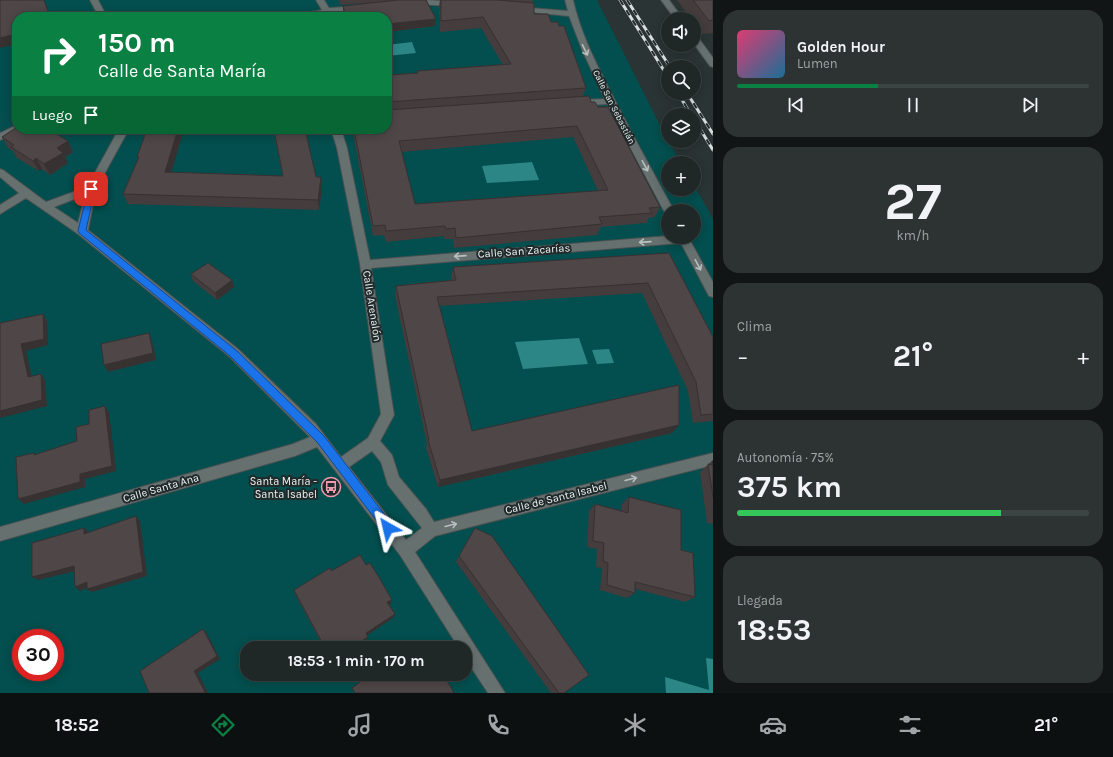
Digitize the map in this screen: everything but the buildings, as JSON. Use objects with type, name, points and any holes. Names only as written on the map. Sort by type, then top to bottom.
[{"type":"street","points":[[94,0],[100,12]]},
{"type":"street","points":[[320,0],[327,11]]},
{"type":"street","name":"Calle San Sebastián","points":[[569,0],[582,45],[665,204]]},
{"type":"street","points":[[665,0],[674,12]]},
{"type":"street","points":[[406,3],[422,1],[462,5]]},
{"type":"street","points":[[322,12],[367,7]]},
{"type":"street","points":[[509,9],[572,14]]},
{"type":"street","points":[[701,48],[713,64]]},
{"type":"street","points":[[570,104],[610,101]]},
{"type":"street","points":[[0,138],[12,131]]},
{"type":"street","points":[[82,231],[91,189],[121,134]]},
{"type":"street","name":"Calle Arenalón","points":[[338,134],[342,148],[365,264],[388,415],[373,442],[341,465]]},
{"type":"street","points":[[0,172],[26,193],[82,231],[234,353],[320,439],[405,550],[497,693]]},
{"type":"street","points":[[46,206],[91,189]]},
{"type":"street","points":[[0,210],[26,193]]},
{"type":"street","name":"Calle San Zacarías","points":[[365,264],[661,240]]},
{"type":"street","points":[[687,244],[713,293]]},
{"type":"street","name":"Calle Santa Ana","points":[[0,534],[295,450],[320,439]]},
{"type":"street","points":[[373,442],[387,459],[393,480],[421,514],[431,530]]},
{"type":"street","name":"Calle de Santa Isabel","points":[[405,550],[431,530],[713,459]]},
{"type":"shaded area","points":[[0,0],[597,0],[661,127],[661,148],[672,148],[678,156],[661,156],[661,196],[700,196],[713,219],[713,693],[0,693]]},
{"type":"shaded area","points":[[412,42],[416,53],[392,55],[392,44]]},
{"type":"shaded area","points":[[532,162],[539,180],[487,183],[482,166]]},
{"type":"shaded area","points":[[579,338],[588,364],[523,369],[515,342]]},
{"type":"shaded area","points":[[609,349],[614,363],[597,364],[592,350]]},
{"type":"shaded area","points":[[706,658],[713,659],[713,693],[666,693],[665,677],[709,690]]},
{"type":"railway","points":[[620,0],[661,66]]},
{"type":"railway","points":[[627,0],[666,60]]},
{"type":"railway","points":[[682,100],[687,108]]},
{"type":"railway","points":[[691,100],[713,134]]},
{"type":"railway","points":[[701,130],[713,150]]},
{"type":"place","name":"Santa María - Santa Isabel","points":[[331,487]]},
{"type":"route","points":[[91,189],[82,231],[234,353],[320,439],[388,528]]}]
